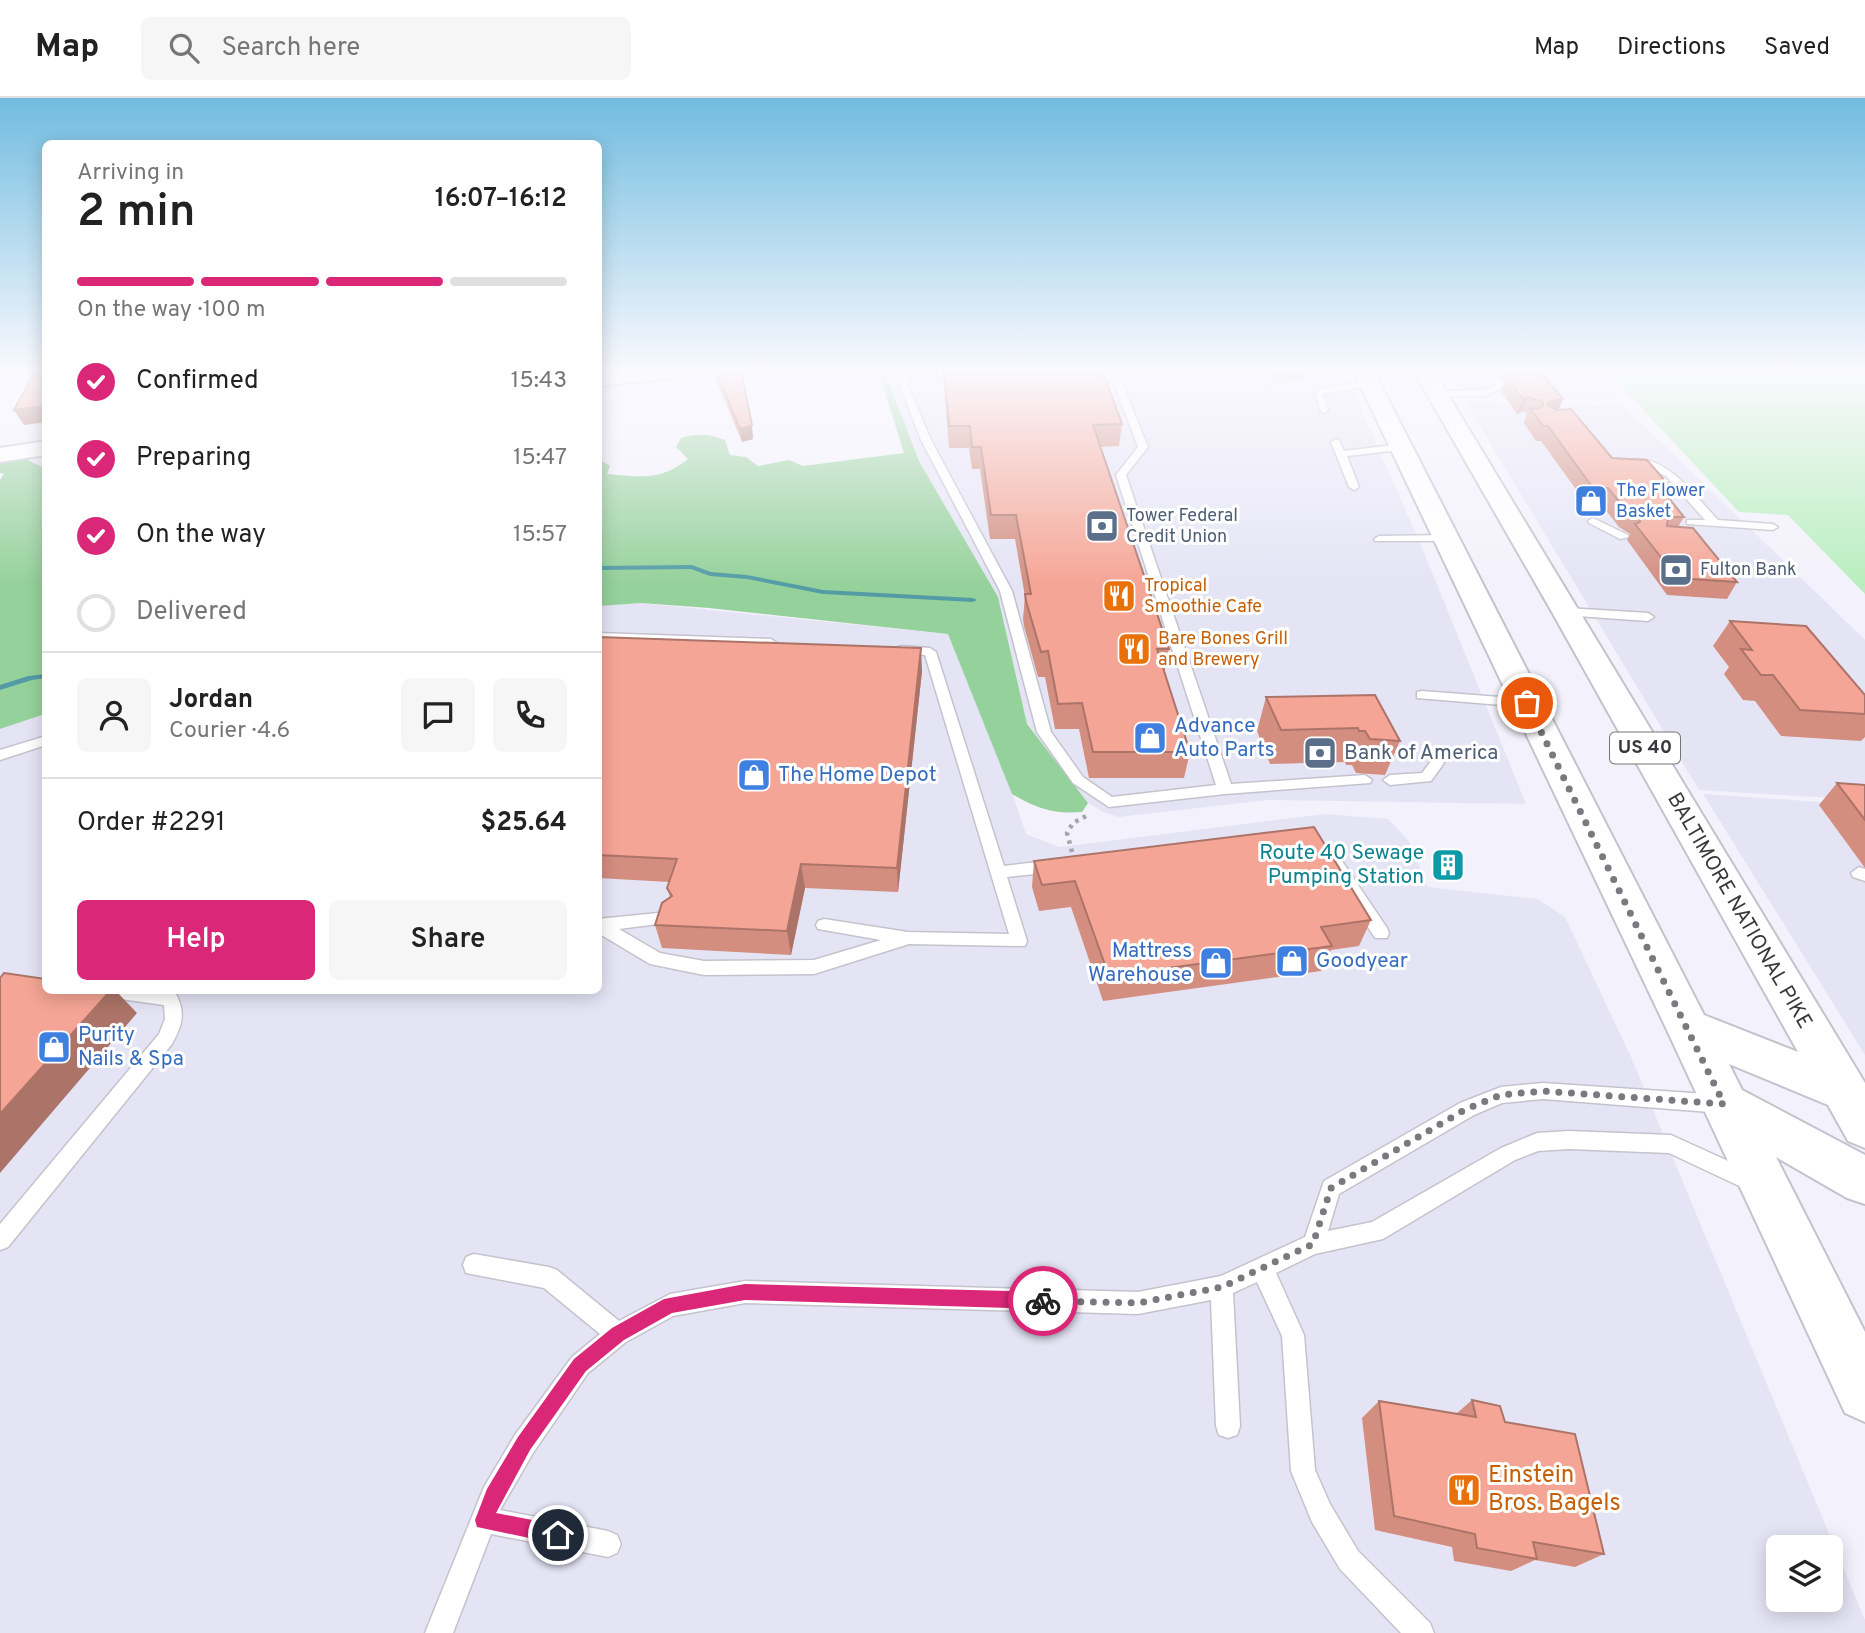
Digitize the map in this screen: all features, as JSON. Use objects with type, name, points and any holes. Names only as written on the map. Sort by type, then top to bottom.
[{"type":"main road","points":[[1398,442],[1865,1393]]},
{"type":"main road","name":"BALTIMORE NATIONAL PIKE","points":[[1473,442],[1567,612],[1860,1116]]},
{"type":"main road","points":[[0,455],[42,449]]},
{"type":"main road","points":[[1688,1028],[1860,1116]]},
{"type":"main road","points":[[1724,1104],[1865,1181]]},
{"type":"lane","points":[[927,442],[1006,591],[1044,732],[1078,780],[1109,802],[1225,789],[1365,780]]},
{"type":"lane","points":[[1141,442],[1143,447],[1121,475],[1225,789]]},
{"type":"lane","points":[[1336,442],[1354,487]]},
{"type":"lane","points":[[1341,454],[1401,447]]},
{"type":"lane","points":[[1637,461],[1670,474],[1715,524]]},
{"type":"lane","points":[[1593,521],[1618,531]]},
{"type":"lane","points":[[1691,528],[1715,524],[1773,527]]},
{"type":"lane","points":[[1379,539],[1446,538]]},
{"type":"lane","points":[[1567,612],[1648,617]]},
{"type":"lane","points":[[602,637],[791,645]]},
{"type":"lane","points":[[824,925],[909,938],[1019,941],[930,652],[888,650]]},
{"type":"lane","points":[[1422,695],[1527,703]]},
{"type":"lane","points":[[0,755],[42,741]]},
{"type":"lane","points":[[1390,780],[1426,778],[1437,763]]},
{"type":"lane","points":[[1324,846],[1381,933]]},
{"type":"lane","points":[[998,872],[1075,863]]},
{"type":"lane","points":[[602,925],[668,918]]},
{"type":"lane","points":[[602,926],[656,959],[704,968],[814,967],[909,938]]},
{"type":"lane","points":[[0,1240],[166,1040],[176,1020],[170,999],[134,994]]},
{"type":"lane","points":[[1313,1244],[1331,1188],[1466,1109],[1501,1095],[1543,1091],[1724,1104]]},
{"type":"lane","points":[[439,1633],[493,1496],[524,1444],[580,1365],[618,1334],[670,1305],[745,1292],[1138,1303],[1222,1287],[1313,1244],[1375,1232],[1508,1154],[1537,1142],[1569,1140],[1671,1144],[1765,1189]]},
{"type":"lane","points":[[474,1265],[549,1278],[618,1334]]},
{"type":"lane","points":[[1262,1268],[1293,1335],[1303,1471],[1321,1513],[1349,1560],[1420,1633]]},
{"type":"lane","points":[[1222,1287],[1228,1426]]},
{"type":"lane","points":[[484,1520],[608,1544]]},
{"type":"path","points":[[1069,839],[1068,834],[1073,823],[1091,813]]},
{"type":"shaded area","points":[[912,442],[1375,442],[1423,550],[1526,804],[1268,800],[1119,817],[1103,812],[1088,803],[1027,724],[998,597],[919,461]]},
{"type":"shaded area","points":[[1489,442],[1661,442],[1865,640],[1865,800],[1699,790]]},
{"type":"shaded area","points":[[641,603],[948,634],[1001,760],[1026,834],[1059,847],[1325,814],[1388,819],[1409,841],[1428,887],[1538,899],[1565,917],[1631,1057],[1830,1535],[1766,1535],[1766,1612],[1843,1612],[1843,1567],[1865,1620],[1865,1633],[0,1633],[0,729],[42,715],[42,994],[602,994],[602,606]]},
{"type":"shaded area","points":[[1703,794],[1865,805],[1865,1055]]},
{"type":"green space","points":[[679,442],[726,442],[730,455],[746,457],[758,466],[789,460],[803,466],[904,453],[900,442],[912,442],[919,461],[998,597],[1027,724],[1088,803],[1082,812],[1046,809],[1012,794],[948,634],[709,608],[641,603],[602,606],[602,461],[610,466],[607,474],[659,474],[688,459],[676,447]]},
{"type":"green space","points":[[1673,442],[1865,442],[1865,594],[1788,515],[1739,512]]},
{"type":"green space","points":[[0,459],[25,459],[42,467],[42,715],[0,729],[0,480],[4,474],[0,473]]},
{"type":"building","points":[[971,442],[1099,442],[1169,649],[1157,649],[1190,752],[1093,752],[1082,703],[1058,704],[1048,651],[1041,652],[1026,601],[1025,594],[1031,594],[1016,515],[991,515],[981,447],[972,447]]},
{"type":"building","points":[[1559,442],[1598,442],[1612,458],[1647,460],[1674,491],[1663,491],[1684,517],[1668,517],[1667,526],[1693,528],[1737,582],[1677,578],[1635,524],[1640,522],[1639,518],[1627,511],[1608,488],[1593,488]]},
{"type":"building","points":[[1730,621],[1806,626],[1865,695],[1865,714],[1800,710],[1773,675],[1761,675],[1741,649],[1752,650]]},
{"type":"building","name":"The Home Depot","points":[[602,637],[921,648],[897,868],[801,864],[787,931],[655,925],[662,903],[672,896],[667,888],[677,859],[602,855]]},
{"type":"building","points":[[1375,695],[1400,741],[1370,739],[1365,731],[1359,731],[1358,728],[1281,730],[1266,697]]},
{"type":"building","points":[[1837,783],[1865,785],[1865,820]]},
{"type":"building","points":[[1314,827],[1371,920],[1321,927],[1332,946],[1109,976],[1075,881],[1042,885],[1034,861]]},
{"type":"building","points":[[4,973],[42,978],[42,994],[107,994],[0,1114],[0,978]]},
{"type":"building","name":"Einstein Bros. Bagels","points":[[1472,1400],[1500,1406],[1505,1422],[1575,1434],[1604,1554],[1533,1542],[1537,1559],[1477,1548],[1475,1534],[1394,1516],[1379,1401],[1476,1417]]},
{"type":"waterway","points":[[602,568],[692,567],[710,574],[747,577],[823,592],[973,600]]},
{"type":"waterway","points":[[0,688],[42,677]]},
{"type":"way so far","points":[[1043,1301],[1138,1303],[1222,1287],[1313,1244],[1331,1188],[1466,1109],[1501,1095],[1543,1091],[1724,1104],[1527,703]]},
{"type":"place","name":"The Flower Basket","points":[[1591,501]]},
{"type":"place","name":"Tower Federal Credit Union","points":[[1102,526]]},
{"type":"place","name":"Fulton Bank","points":[[1676,570]]},
{"type":"place","name":"Tropical Smoothie Cafe","points":[[1119,596]]},
{"type":"place","name":"Bare Bones Grill and Brewery","points":[[1134,649]]},
{"type":"place","name":"Advance Auto Parts","points":[[1150,738]]},
{"type":"place","name":"Bank of America","points":[[1320,753]]},
{"type":"place","name":"The Home Depot","points":[[754,775]]},
{"type":"place","name":"Route 40 Sewage Pumping Station","points":[[1448,865]]},
{"type":"place","name":"Goodyear","points":[[1292,961]]},
{"type":"place","name":"Mattress Warehouse","points":[[1216,963]]},
{"type":"place","name":"Purity Nails & Spa","points":[[54,1047]]},
{"type":"place","name":"Einstein Bros. Bagels","points":[[1464,1490]]},
{"type":"route","points":[[558,1535],[484,1520],[493,1496],[524,1444],[580,1365],[618,1334],[670,1305],[745,1292],[1043,1301]]}]
